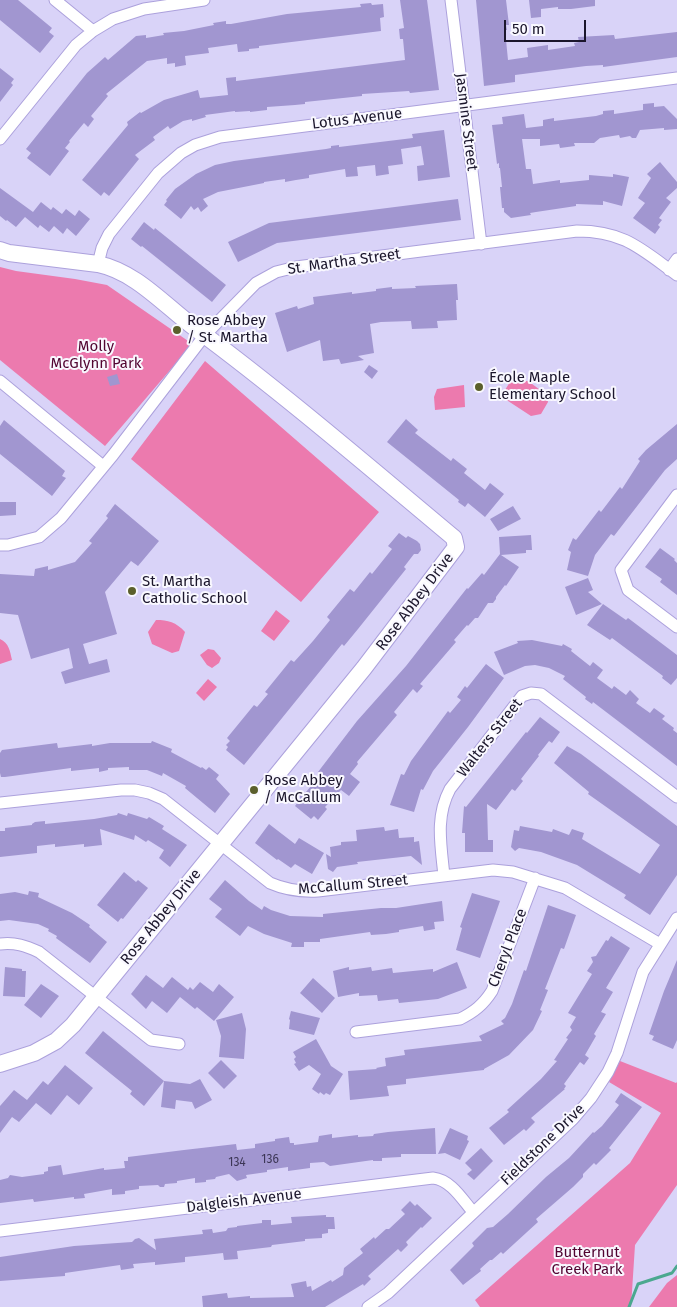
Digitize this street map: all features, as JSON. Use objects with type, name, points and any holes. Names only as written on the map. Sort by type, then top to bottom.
[{"type":"street","points":[[55,0],[93,31]]},
{"type":"street","points":[[1,136],[76,45],[93,31],[114,19],[144,9],[204,0]]},
{"type":"street","name":"Jasmine Street","points":[[451,0],[481,244]]},
{"type":"street","name":"Lotus Avenue","points":[[98,264],[102,248],[109,234],[158,173],[181,152],[195,145],[220,137],[677,78]]},
{"type":"street","name":"St. Martha Street","points":[[0,545],[8,545],[39,537],[62,518],[205,335],[256,283],[276,272],[296,267],[577,231],[597,231],[614,235],[632,243],[673,273]]},
{"type":"street","name":"Rose Abbey Drive","points":[[0,250],[9,253],[98,264],[127,274],[354,454],[454,538],[456,547],[364,668],[73,1025],[56,1041],[34,1052],[0,1064]]},
{"type":"street","points":[[673,273],[677,258]]},
{"type":"street","points":[[0,381],[104,466]]},
{"type":"street","points":[[677,496],[620,570],[628,590],[677,626]]},
{"type":"street","name":"Walters Street","points":[[444,876],[439,830],[445,799],[450,789],[522,696],[531,693],[540,694],[677,797]]},
{"type":"street","name":"McCallum Street","points":[[0,803],[135,790],[163,799],[270,883],[284,889],[300,892],[493,870],[512,872],[565,888],[660,944]]},
{"type":"street","name":"Cheryl Place","points":[[356,1032],[460,1019],[473,1012],[485,1002],[492,990],[535,878]]},
{"type":"street","name":"Fieldstone Drive","points":[[368,1307],[388,1293],[573,1119],[591,1098],[611,1066],[620,1045],[643,972],[677,918]]},
{"type":"street","points":[[0,944],[10,942],[39,952],[151,1040],[179,1044]]},
{"type":"street","name":"Dalgleish Avenue","points":[[0,1231],[433,1178],[441,1179],[447,1183],[473,1212]]},
{"type":"green space","name":"Molly McGlynn Park","points":[[0,267],[107,285],[191,343],[189,348],[105,446],[0,360]]},
{"type":"green space","points":[[205,361],[379,512],[301,602],[131,459]]},
{"type":"green space","points":[[528,381],[547,395],[548,402],[541,414],[531,416],[505,399],[505,390],[510,382]]},
{"type":"green space","points":[[464,385],[465,407],[435,410],[434,397],[437,389]]},
{"type":"green space","points":[[276,610],[290,621],[274,641],[261,631]]},
{"type":"green space","points":[[156,620],[172,622],[185,632],[179,651],[172,653],[152,644],[148,632]]},
{"type":"green space","points":[[0,639],[10,650],[12,660],[0,664]]},
{"type":"green space","points":[[208,649],[214,650],[221,658],[219,663],[212,668],[207,665],[200,655]]},
{"type":"green space","points":[[208,679],[217,687],[204,701],[196,693]]},
{"type":"green space","name":"Butternut Creek Park","points":[[620,1061],[677,1082],[677,1185],[635,1245],[631,1307],[480,1307],[475,1300],[630,1163],[661,1113],[609,1082]]},
{"type":"green space","points":[[677,1275],[677,1307],[649,1307],[667,1283]]},
{"type":"building","points":[[0,0],[18,0],[52,28],[49,32],[54,36],[40,53],[0,20]]},
{"type":"building","points":[[400,0],[427,0],[439,90],[362,94],[362,96],[305,102],[305,104],[267,107],[267,110],[235,111],[205,115],[206,117],[192,121],[192,119],[183,121],[170,129],[168,126],[153,137],[155,140],[135,155],[139,159],[109,196],[104,192],[101,196],[82,180],[128,125],[127,122],[140,112],[164,100],[198,90],[200,98],[228,95],[226,78],[236,77],[236,81],[405,60],[403,39],[400,39],[399,29],[404,28]]},
{"type":"building","points":[[476,0],[506,0],[509,25],[506,25],[507,30],[505,30],[508,60],[528,57],[527,48],[548,45],[548,50],[575,46],[574,43],[579,42],[578,37],[614,35],[615,39],[677,32],[677,57],[603,67],[603,65],[586,66],[515,75],[515,82],[484,86]]},
{"type":"building","points":[[529,0],[595,0],[595,6],[571,9],[558,9],[558,7],[541,9],[541,17],[531,18]]},
{"type":"building","points":[[371,3],[372,5],[383,4],[384,17],[380,18],[381,31],[259,46],[259,48],[249,49],[249,51],[238,52],[237,44],[208,48],[209,53],[185,56],[186,65],[175,67],[175,63],[167,64],[167,58],[147,61],[106,94],[108,96],[91,116],[94,119],[88,127],[84,123],[69,141],[65,148],[69,151],[50,176],[27,158],[31,153],[26,149],[87,73],[105,57],[108,60],[136,36],[146,35],[146,38],[164,35],[163,33],[214,25],[213,23],[226,21],[226,24],[231,24],[287,14],[361,7],[360,4]]},
{"type":"building","points":[[0,68],[14,79],[11,83],[13,85],[0,102]]},
{"type":"building","points":[[654,103],[654,107],[664,106],[677,119],[677,129],[640,130],[636,138],[630,136],[620,138],[619,135],[600,138],[594,143],[574,143],[575,146],[560,148],[559,144],[540,146],[540,139],[522,139],[526,169],[531,169],[533,184],[560,180],[560,183],[589,180],[589,175],[613,177],[613,174],[629,177],[622,206],[603,201],[603,205],[576,204],[576,206],[511,218],[504,212],[500,187],[502,187],[500,168],[499,163],[497,164],[492,125],[503,124],[502,117],[524,114],[526,128],[543,126],[543,120],[554,118],[554,121],[596,116],[603,114],[603,111],[614,110],[614,114],[643,110],[643,104]]},
{"type":"building","points":[[444,130],[450,177],[418,181],[417,166],[424,165],[421,146],[401,149],[403,164],[388,166],[389,174],[376,176],[375,165],[357,167],[358,176],[346,177],[345,169],[309,175],[309,178],[285,182],[285,179],[264,182],[218,192],[203,199],[208,206],[201,212],[198,207],[194,210],[191,206],[181,219],[164,205],[175,189],[196,174],[215,165],[326,149],[331,148],[331,146],[339,145],[339,147],[413,138],[412,134]]},
{"type":"building","points":[[660,162],[677,182],[677,188],[666,198],[671,202],[659,218],[662,220],[655,234],[633,218],[645,203],[638,198],[651,178],[647,174]]},
{"type":"building","points":[[0,188],[33,212],[41,202],[51,210],[53,207],[62,214],[66,209],[75,216],[79,210],[90,219],[76,236],[67,228],[63,234],[54,226],[49,232],[40,225],[38,228],[25,217],[16,227],[0,216]]},
{"type":"building","points":[[458,199],[461,220],[277,243],[238,262],[228,242],[269,223]]},
{"type":"building","points":[[144,222],[154,230],[155,228],[226,285],[212,302],[131,239]]},
{"type":"building","points":[[457,284],[457,320],[437,321],[438,328],[412,329],[411,321],[370,324],[374,353],[358,356],[364,360],[341,364],[339,359],[323,361],[320,340],[287,352],[275,313],[297,306],[298,309],[314,304],[313,297],[376,291],[376,289],[392,287],[392,289],[416,288],[415,286]]},
{"type":"building","points":[[369,365],[378,371],[372,379],[364,372]]},
{"type":"building","points":[[117,374],[120,384],[110,386],[107,377]]},
{"type":"building","points":[[406,419],[418,430],[415,433],[451,461],[453,458],[467,469],[464,473],[485,490],[490,483],[504,494],[485,517],[468,503],[465,507],[458,502],[459,500],[387,442]]},
{"type":"building","points":[[4,420],[65,471],[62,476],[66,478],[52,496],[0,454],[0,426]]},
{"type":"building","points":[[677,424],[677,459],[665,470],[614,536],[611,534],[595,555],[588,576],[567,570],[571,552],[568,550],[573,538],[576,540],[599,510],[601,512],[620,487],[622,489],[640,461],[638,459],[646,450]]},
{"type":"building","points":[[0,502],[16,502],[16,515],[0,516]]},
{"type":"building","points":[[115,504],[159,541],[138,566],[131,561],[105,592],[117,634],[83,644],[89,664],[107,659],[110,672],[65,684],[61,672],[73,668],[69,648],[31,659],[18,615],[0,613],[0,574],[34,576],[35,569],[48,566],[48,570],[75,562],[92,543],[89,541],[108,518],[106,516]]},
{"type":"building","points":[[513,506],[521,519],[498,531],[490,519]]},
{"type":"building","points":[[399,533],[406,538],[408,536],[417,541],[420,544],[421,550],[418,554],[414,554],[404,567],[406,569],[358,629],[344,646],[342,644],[244,765],[226,750],[228,747],[226,745],[230,741],[227,738],[254,705],[257,707],[268,694],[265,692],[291,660],[294,662],[313,641],[330,620],[327,617],[350,589],[354,592],[370,572],[372,574],[392,549],[388,546]]},
{"type":"building","points":[[531,535],[532,550],[526,550],[526,553],[501,555],[519,567],[493,603],[488,603],[478,618],[475,618],[467,625],[454,640],[456,642],[420,684],[423,686],[417,693],[413,689],[394,712],[397,715],[357,762],[358,764],[350,774],[360,782],[349,796],[341,790],[325,807],[327,809],[318,820],[314,816],[311,819],[295,806],[303,792],[306,792],[321,774],[318,772],[357,721],[406,666],[467,588],[482,573],[484,575],[500,554],[499,537]]},
{"type":"building","points":[[660,548],[675,559],[677,563],[677,595],[660,582],[662,579],[645,567]]},
{"type":"building","points":[[588,578],[593,590],[588,592],[602,604],[576,615],[565,587]]},
{"type":"building","points":[[603,604],[626,620],[628,618],[677,655],[677,678],[671,685],[662,678],[663,676],[612,638],[610,640],[587,625]]},
{"type":"building","points":[[532,640],[562,646],[563,644],[572,649],[571,651],[590,666],[593,662],[603,670],[597,678],[612,689],[614,686],[626,695],[630,690],[639,699],[636,703],[650,713],[654,708],[665,716],[662,719],[674,728],[673,730],[677,733],[677,766],[593,702],[592,704],[585,699],[586,697],[563,679],[565,676],[549,668],[535,665],[525,666],[504,675],[494,652],[518,643],[517,641]]},
{"type":"building","points":[[486,664],[504,678],[433,771],[423,790],[421,789],[414,812],[390,805],[401,774],[404,775],[411,761],[448,711],[450,713],[461,700],[457,697],[465,686],[467,688]]},
{"type":"building","points":[[540,717],[560,732],[552,743],[549,741],[521,779],[523,781],[515,791],[512,789],[496,810],[487,804],[488,840],[493,840],[493,852],[465,852],[465,833],[462,833],[464,806],[466,807]]},
{"type":"building","points":[[152,741],[172,749],[171,752],[201,768],[206,770],[209,767],[219,775],[216,779],[230,794],[215,813],[185,788],[186,786],[163,773],[162,776],[147,770],[129,770],[129,767],[108,768],[108,770],[99,772],[99,768],[71,771],[71,768],[5,777],[1,777],[0,773],[0,753],[2,750],[57,743],[58,748],[110,743],[151,743]]},
{"type":"building","points":[[567,746],[581,754],[677,826],[677,875],[650,915],[624,898],[626,895],[577,865],[541,852],[519,848],[515,851],[511,847],[514,830],[519,831],[520,826],[552,832],[553,829],[569,835],[572,829],[584,833],[582,839],[640,874],[660,845],[588,794],[589,792],[554,763]]},
{"type":"building","points":[[118,813],[127,816],[128,813],[147,819],[149,817],[164,826],[162,829],[187,845],[170,867],[159,858],[164,850],[148,840],[146,842],[135,835],[134,840],[100,829],[102,845],[84,847],[84,844],[55,847],[55,844],[37,846],[37,853],[0,857],[0,831],[5,831],[5,828],[32,825],[35,822],[45,821],[45,824],[94,819],[117,815]]},
{"type":"building","points":[[269,824],[295,844],[299,838],[324,853],[312,874],[295,864],[291,868],[255,843]]},
{"type":"building","points":[[384,827],[385,831],[398,829],[399,838],[414,837],[414,842],[419,841],[422,865],[411,856],[357,862],[358,864],[337,867],[333,872],[328,869],[326,854],[331,857],[330,847],[341,845],[341,842],[357,841],[356,830]]},
{"type":"building","points":[[124,872],[136,882],[138,880],[148,888],[123,919],[121,918],[118,922],[97,905]]},
{"type":"building","points":[[225,880],[262,910],[264,906],[290,916],[323,917],[323,914],[396,908],[442,901],[444,921],[434,922],[435,929],[424,931],[423,926],[386,934],[371,935],[370,932],[320,939],[320,942],[304,942],[304,947],[291,947],[292,943],[264,934],[248,926],[240,936],[215,917],[222,909],[209,899]]},
{"type":"building","points":[[29,891],[39,893],[38,897],[72,913],[90,925],[89,927],[107,942],[90,963],[56,938],[57,936],[48,931],[49,929],[38,924],[9,920],[0,921],[0,894],[15,892],[28,895]]},
{"type":"building","points":[[472,893],[500,901],[480,958],[456,950],[462,928],[460,927]]},
{"type":"building","points":[[548,905],[576,915],[564,949],[561,948],[545,989],[548,990],[540,1010],[542,1011],[533,1030],[509,1055],[484,1070],[406,1079],[406,1084],[387,1086],[389,1096],[350,1100],[348,1071],[377,1069],[386,1066],[385,1058],[405,1055],[404,1050],[482,1041],[479,1036],[504,1024],[501,1021],[505,1018],[512,1004],[524,970],[526,971]]},
{"type":"building","points":[[611,936],[630,948],[606,988],[613,992],[601,1012],[606,1014],[594,1034],[596,1036],[585,1055],[589,1058],[584,1065],[580,1062],[564,1084],[566,1086],[565,1089],[531,1118],[535,1122],[526,1131],[524,1129],[504,1145],[489,1128],[509,1112],[507,1110],[541,1079],[557,1061],[554,1060],[568,1039],[566,1038],[572,1030],[570,1027],[576,1017],[568,1013],[592,974],[587,971],[593,962],[591,957],[596,956],[606,940],[608,941]]},
{"type":"building","points":[[677,960],[677,1040],[673,1049],[652,1040],[654,1036],[649,1034]]},
{"type":"building","points":[[457,962],[467,988],[438,999],[399,1003],[398,999],[378,1001],[377,995],[359,996],[359,993],[338,997],[333,971],[349,967],[349,970],[371,967],[372,971],[392,968],[393,973],[433,969],[433,972]]},
{"type":"building","points":[[5,967],[26,971],[25,997],[3,996]]},
{"type":"building","points":[[146,975],[163,988],[172,977],[188,990],[190,987],[193,990],[200,982],[213,992],[219,984],[234,997],[214,1021],[197,1007],[195,1009],[180,997],[167,1013],[152,1001],[146,1009],[131,994]]},
{"type":"building","points":[[313,978],[335,998],[322,1013],[300,993]]},
{"type":"building","points":[[41,984],[59,996],[41,1018],[24,1005]]},
{"type":"building","points":[[291,1011],[320,1018],[314,1035],[289,1029]]},
{"type":"building","points":[[242,1013],[246,1029],[244,1059],[219,1057],[221,1036],[216,1020]]},
{"type":"building","points":[[103,1031],[164,1081],[144,1106],[130,1094],[132,1091],[85,1053]]},
{"type":"building","points":[[316,1039],[331,1066],[343,1074],[330,1095],[326,1093],[324,1095],[320,1092],[319,1094],[312,1089],[321,1074],[309,1065],[299,1071],[294,1064],[296,1063],[294,1059],[296,1057],[293,1052]]},
{"type":"building","points":[[221,1060],[237,1076],[224,1089],[208,1073]]},
{"type":"building","points":[[65,1065],[93,1088],[79,1105],[67,1095],[51,1115],[36,1103],[19,1122],[12,1117],[0,1133],[0,1106],[14,1090],[27,1100],[43,1081],[48,1085]]},
{"type":"building","points":[[200,1079],[212,1100],[195,1109],[192,1102],[176,1100],[175,1109],[161,1107],[164,1081],[190,1084]]},
{"type":"building","points":[[621,1093],[642,1107],[609,1148],[611,1150],[596,1165],[594,1163],[573,1187],[536,1219],[538,1222],[503,1254],[501,1252],[490,1260],[480,1269],[481,1271],[463,1285],[450,1270],[474,1246],[472,1243],[487,1228],[493,1227],[508,1214],[546,1177],[569,1158],[593,1132],[602,1126],[619,1105],[615,1102]]},
{"type":"building","points":[[435,1128],[436,1154],[401,1154],[401,1157],[382,1158],[382,1161],[373,1160],[330,1166],[324,1162],[310,1163],[310,1168],[288,1171],[288,1167],[267,1170],[267,1172],[246,1175],[247,1178],[237,1181],[229,1174],[206,1180],[206,1182],[195,1183],[195,1178],[165,1184],[164,1187],[158,1185],[139,1186],[139,1189],[125,1191],[125,1194],[112,1195],[112,1189],[84,1194],[85,1198],[74,1199],[74,1197],[34,1202],[33,1199],[0,1203],[0,1180],[8,1178],[10,1175],[22,1177],[44,1174],[44,1172],[48,1171],[48,1167],[61,1165],[63,1175],[104,1168],[104,1170],[125,1168],[124,1161],[128,1161],[128,1157],[236,1144],[237,1150],[255,1148],[255,1144],[289,1137],[290,1143],[294,1143],[294,1145],[318,1142],[319,1136],[332,1134],[332,1138],[358,1135],[358,1137]]},
{"type":"building","points":[[450,1128],[468,1136],[467,1140],[469,1141],[460,1160],[445,1153],[438,1154]]},
{"type":"building","points":[[481,1148],[493,1161],[474,1180],[467,1174],[472,1170],[465,1163]]},
{"type":"building","points":[[410,1201],[415,1206],[417,1204],[432,1218],[406,1242],[408,1245],[401,1252],[398,1249],[368,1276],[371,1279],[364,1286],[363,1284],[325,1307],[203,1307],[202,1296],[227,1293],[228,1298],[250,1296],[250,1298],[294,1297],[291,1284],[306,1281],[307,1287],[311,1286],[312,1291],[331,1280],[332,1282],[343,1275],[344,1268],[363,1253],[360,1249],[374,1237],[375,1239],[386,1229],[389,1229],[405,1214],[401,1210]]},
{"type":"building","points":[[326,1215],[326,1217],[334,1217],[335,1229],[328,1229],[328,1233],[322,1234],[322,1238],[305,1239],[305,1241],[272,1245],[271,1247],[237,1251],[238,1259],[224,1260],[223,1253],[185,1257],[185,1262],[155,1265],[155,1262],[133,1264],[134,1268],[121,1270],[120,1265],[65,1273],[65,1276],[0,1281],[0,1257],[74,1246],[132,1242],[139,1238],[156,1250],[154,1239],[203,1234],[202,1230],[212,1229],[213,1233],[226,1231],[228,1228],[237,1226],[262,1223],[262,1220],[271,1220],[271,1225],[292,1223],[291,1217]]},
{"type":"waterway","points":[[629,1307],[638,1284],[672,1273],[677,1266]]},
{"type":"place","name":"Rose Abbey / St. Martha","points":[[177,330]]},
{"type":"place","name":"École Maple Elementary School","points":[[479,387]]},
{"type":"place","name":"St. Martha Catholic School","points":[[132,591]]},
{"type":"place","name":"Rose Abbey / McCallum","points":[[254,790]]}]
